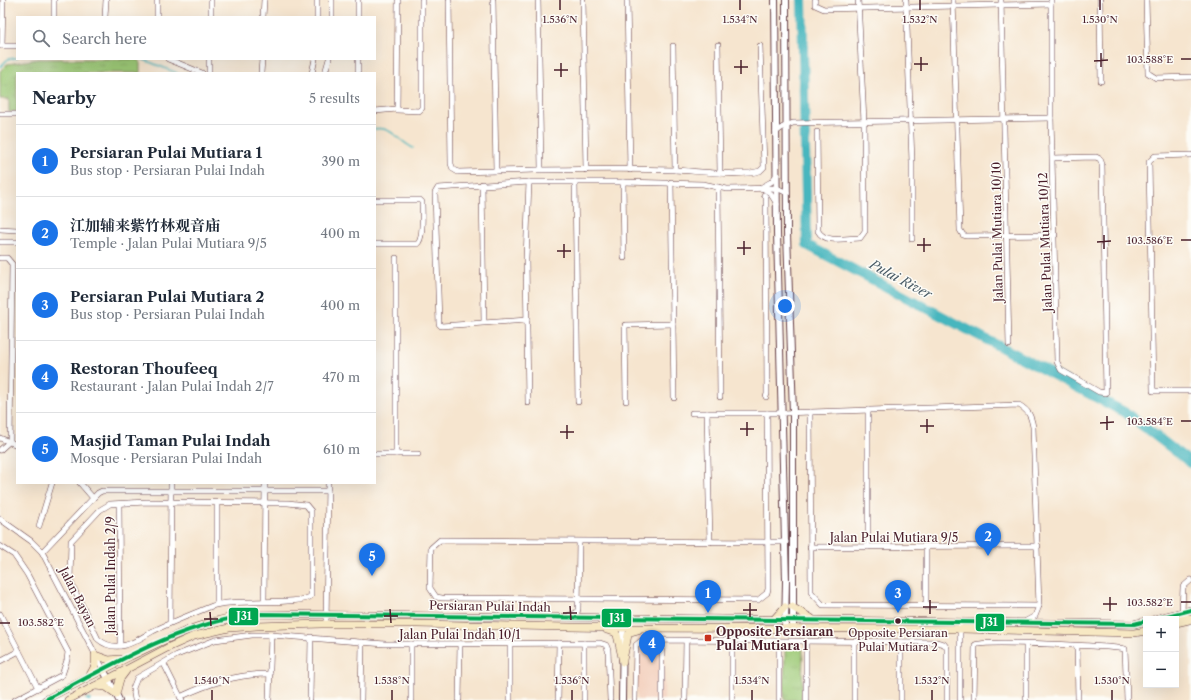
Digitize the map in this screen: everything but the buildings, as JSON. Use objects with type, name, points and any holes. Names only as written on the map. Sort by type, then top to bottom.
[{"type":"main road","points":[[774,619],[789,607],[813,619]]},
{"type":"main road","points":[[1166,616],[1191,610]]},
{"type":"main road","name":"Persiaran Pulai Indah","points":[[45,700],[102,669],[177,633],[205,623],[240,615],[260,614],[623,619],[960,620],[1134,624],[1143,622]]},
{"type":"main road","points":[[1179,619],[1191,619]]},
{"type":"main road","points":[[1179,622],[1191,619]]},
{"type":"main road","name":"Persiaran Pulai Indah","points":[[68,700],[132,666],[194,636],[229,628],[326,624],[591,628],[960,629],[1134,633],[1143,632]]},
{"type":"main road","points":[[591,628],[615,632],[623,662]]},
{"type":"main road","points":[[623,662],[629,633],[654,628]]},
{"type":"main road","points":[[90,676],[95,666],[95,654],[109,660],[127,658]]},
{"type":"main road","points":[[118,697],[120,679],[132,666]]},
{"type":"main road","points":[[94,686],[106,687],[118,697]]},
{"type":"street","points":[[3,0],[1,46],[16,46]]},
{"type":"street","points":[[54,0],[54,16]]},
{"type":"street","points":[[105,16],[106,0]]},
{"type":"street","points":[[157,16],[158,0]]},
{"type":"street","points":[[211,0],[211,16]]},
{"type":"street","points":[[263,16],[264,0]]},
{"type":"street","points":[[317,0],[317,16]]},
{"type":"street","points":[[332,0],[332,16]]},
{"type":"street","points":[[358,0],[358,16]]},
{"type":"street","points":[[397,110],[398,0]]},
{"type":"street","points":[[376,111],[419,111],[422,108],[422,0]]},
{"type":"street","points":[[449,0],[451,164],[458,172],[541,169],[675,170],[720,173],[756,173],[763,170],[764,167],[760,46]]},
{"type":"street","points":[[493,0],[496,171]]},
{"type":"street","points":[[538,0],[541,169]]},
{"type":"street","points":[[583,0],[586,170]]},
{"type":"street","points":[[627,0],[630,170]]},
{"type":"street","points":[[775,0],[777,204],[782,413],[789,607]]},
{"type":"street","points":[[785,628],[789,619],[793,413],[787,193],[790,124],[786,0]]},
{"type":"street","points":[[815,0],[815,5],[818,8],[906,6],[954,3],[1051,2]]},
{"type":"street","points":[[817,132],[818,231],[826,239],[860,238],[865,231],[864,122],[858,0]]},
{"type":"street","points":[[906,0],[911,121],[912,240]]},
{"type":"street","points":[[1100,0],[1101,81]]},
{"type":"street","points":[[1146,0],[1148,73],[1156,78],[1191,77]]},
{"type":"street","name":"Jalan Pulai Mutiara 10/10","points":[[1001,2],[1005,119],[1009,344]]},
{"type":"street","name":"Jalan Pulai Mutiara 10/12","points":[[1051,2],[1051,118],[1052,158],[1055,235],[1058,366],[1060,370],[1099,392],[1106,393],[1102,164],[1100,159],[1096,157],[1052,158]]},
{"type":"street","points":[[954,3],[960,230],[963,235],[966,236],[1055,235]]},
{"type":"street","points":[[718,45],[720,173]]},
{"type":"street","points":[[673,46],[675,170]]},
{"type":"street","points":[[170,60],[200,72]]},
{"type":"street","points":[[209,60],[209,72]]},
{"type":"street","points":[[261,72],[262,60]]},
{"type":"street","points":[[312,72],[315,60]]},
{"type":"street","points":[[325,72],[329,60]]},
{"type":"street","points":[[358,60],[358,72]]},
{"type":"street","points":[[0,114],[16,114]]},
{"type":"street","points":[[776,132],[790,124],[825,122],[1051,118]]},
{"type":"street","points":[[1191,155],[1155,156],[1149,162],[1153,391],[1191,391]]},
{"type":"street","points":[[761,188],[771,182],[777,175]]},
{"type":"street","points":[[527,320],[441,326],[438,321],[435,193],[441,186],[529,182],[671,182],[703,184],[727,189],[777,188],[787,193]]},
{"type":"street","points":[[528,403],[526,259],[529,182]]},
{"type":"street","points":[[575,182],[578,402]]},
{"type":"street","points":[[623,182],[624,258]]},
{"type":"street","points":[[671,182],[674,398]]},
{"type":"street","points":[[482,184],[484,322]]},
{"type":"street","points":[[718,187],[720,397]]},
{"type":"street","points":[[761,188],[770,193],[777,204]]},
{"type":"street","points":[[764,195],[766,197],[766,397]]},
{"type":"street","points":[[376,200],[418,200],[422,202],[420,243],[376,244]]},
{"type":"street","points":[[0,229],[16,230]]},
{"type":"street","points":[[0,242],[16,242]]},
{"type":"street","points":[[0,258],[7,258],[12,264],[10,441],[0,450]]},
{"type":"street","points":[[396,258],[396,454]]},
{"type":"street","points":[[626,401],[625,325],[673,324]]},
{"type":"street","points":[[692,413],[793,413],[1019,405],[1026,409],[1030,415],[1033,427],[1039,606],[1035,616],[1023,622]]},
{"type":"street","points":[[868,410],[868,547]]},
{"type":"street","points":[[810,412],[811,592],[823,605],[926,607],[1039,606]]},
{"type":"street","points":[[707,413],[710,542]]},
{"type":"street","points":[[767,413],[768,542],[768,589],[767,593],[758,600],[442,598],[436,597],[430,588],[431,548],[440,540],[578,542],[710,542],[768,542],[786,542]]},
{"type":"street","points":[[0,438],[16,444]]},
{"type":"street","points":[[376,454],[418,454]]},
{"type":"street","points":[[39,526],[52,484]]},
{"type":"street","points":[[81,484],[93,498]]},
{"type":"street","points":[[170,623],[171,484]]},
{"type":"street","points":[[264,484],[264,601]]},
{"type":"street","points":[[326,624],[328,484]]},
{"type":"street","points":[[42,552],[93,498],[102,491],[328,491]]},
{"type":"street","points":[[170,502],[218,503],[301,503],[309,507],[311,511],[311,596],[302,600],[217,604],[170,623],[137,640],[120,646],[107,646],[98,639],[71,585],[70,545],[81,529],[100,510],[110,504],[170,502]]},
{"type":"street","points":[[217,604],[218,503]]},
{"type":"street","name":"Jalan Pulai Indah 2/9","points":[[119,504],[120,646]]},
{"type":"street","name":"Jalan Bayan","points":[[0,519],[31,541],[42,552],[118,697]]},
{"type":"street","points":[[548,618],[574,614],[578,609],[578,542]]},
{"type":"street","points":[[0,546],[14,555],[27,574],[68,652],[62,674],[15,700]]},
{"type":"street","name":"Jalan Pulai Mutiara 9/5","points":[[810,547],[1038,546]]},
{"type":"street","points":[[926,547],[926,607]]},
{"type":"street","points":[[1182,612],[1182,587],[1191,580]]},
{"type":"street","points":[[0,614],[38,688]]},
{"type":"street","points":[[622,700],[623,619]]},
{"type":"street","points":[[789,619],[793,628]]},
{"type":"street","points":[[960,620],[960,700]]},
{"type":"street","points":[[270,700],[271,634]]},
{"type":"street","name":"Jalan Pulai Indah 10/1","points":[[134,698],[133,688],[137,678],[164,664],[177,655],[215,640],[271,634],[362,642],[411,644],[584,643],[606,645],[609,657],[610,700]]},
{"type":"street","points":[[310,700],[311,637]]},
{"type":"street","points":[[662,640],[662,700]]},
{"type":"street","points":[[635,700],[636,645],[641,641],[662,640],[936,642],[944,644],[947,648],[948,700]]},
{"type":"street","points":[[686,641],[686,700]]},
{"type":"street","points":[[732,641],[732,700]]},
{"type":"street","points":[[361,700],[362,642]]},
{"type":"street","points":[[779,642],[779,700]]},
{"type":"street","points":[[806,642],[806,700]]},
{"type":"street","points":[[854,642],[854,700]]},
{"type":"street","points":[[901,642],[901,700]]},
{"type":"street","points":[[558,700],[559,643]]},
{"type":"street","points":[[584,643],[584,700]]},
{"type":"street","points":[[411,644],[411,700]]},
{"type":"street","points":[[459,700],[460,644]]},
{"type":"street","points":[[510,644],[510,700]]},
{"type":"street","points":[[974,700],[975,646],[977,644],[1102,646],[1124,648],[1126,650],[1127,700]]},
{"type":"street","points":[[1026,644],[1026,700]]},
{"type":"street","points":[[1077,646],[1078,700]]},
{"type":"street","points":[[0,660],[19,651]]},
{"type":"street","points":[[164,664],[181,699],[199,688],[228,678],[250,674],[270,674]]},
{"type":"shaded area","points":[[637,635],[665,635],[664,700],[637,700]]},
{"type":"green space","points":[[32,60],[137,60],[140,61],[140,72],[16,72],[16,112],[9,112],[9,99],[0,99],[0,71],[7,64]]},
{"type":"green space","points":[[792,645],[798,645],[803,650],[802,700],[784,700],[785,648]]},
{"type":"waterway","name":"Pulai River","points":[[802,0],[807,245],[1126,413],[1191,463]]},
{"type":"waterway","points":[[0,67],[8,59],[16,58]]},
{"type":"waterway","points":[[144,60],[174,72]]},
{"type":"waterway","points":[[376,129],[390,132],[413,148]]},
{"type":"waterway","points":[[86,699],[90,700]]},
{"type":"transit line","name":"J31","points":[[1167,616],[1191,610]]},
{"type":"transit line","name":"J31","points":[[45,700],[149,646],[176,635],[203,625],[231,618],[260,614],[1134,624],[1143,622]]},
{"type":"place","name":"江加辅来紫竹林观音庙","points":[[988,556]]},
{"type":"place","name":"Masjid Taman Pulai Indah","points":[[372,576]]},
{"type":"place","name":"Persiaran Pulai Mutiara 1","points":[[708,613]]},
{"type":"place","name":"Persiaran Pulai Mutiara 2","points":[[898,613]]},
{"type":"place","name":"Opposite Persiaran Pulai Mutiara 2","points":[[898,621]]},
{"type":"place","name":"Opposite Persiaran Pulai Mutiara 1","points":[[708,638]]},
{"type":"place","name":"Restoran Thoufeeq","points":[[652,663]]}]
